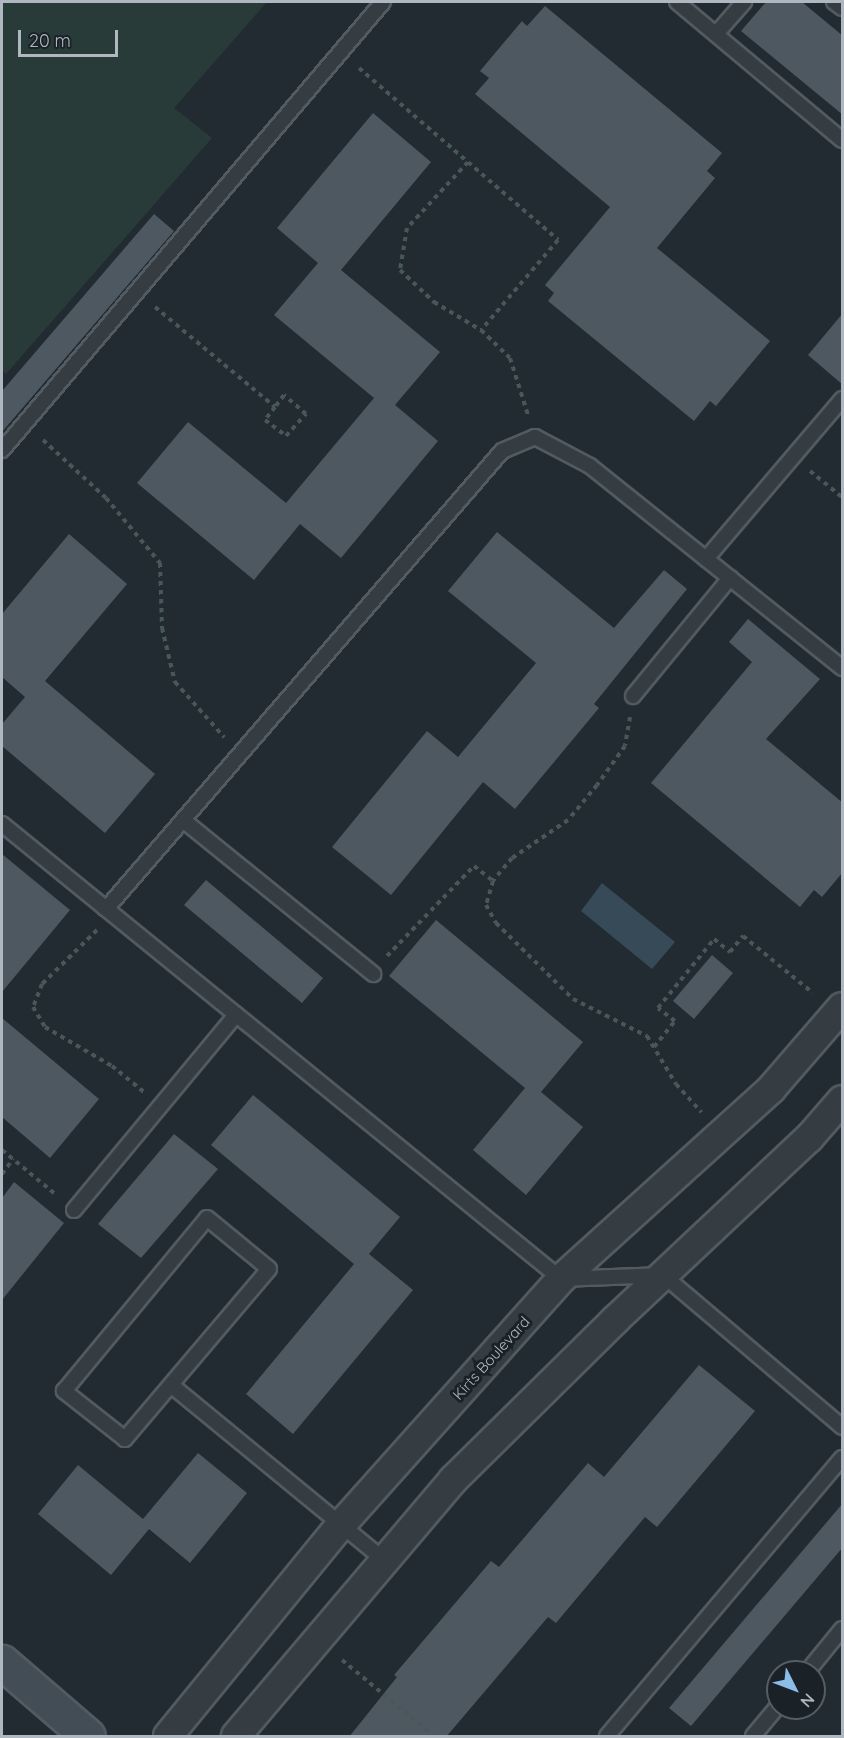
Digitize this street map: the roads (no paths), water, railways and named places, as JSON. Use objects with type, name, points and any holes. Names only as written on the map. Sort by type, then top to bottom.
[{"type":"main road","points":[[2,1662],[88,1737]]},
{"type":"street","name":"Kirts Boulevard","points":[[168,1737],[341,1525],[561,1280],[771,1089],[843,1007]]},
{"type":"street","points":[[236,1737],[383,1559],[453,1480],[663,1275],[809,1138],[843,1100]]},
{"type":"lane","points":[[2,450],[383,2]]},
{"type":"lane","points":[[677,2],[843,140]]},
{"type":"lane","points":[[716,34],[744,2]]},
{"type":"lane","points":[[834,2],[843,8]]},
{"type":"lane","points":[[706,559],[843,399]]},
{"type":"lane","points":[[109,911],[183,820],[502,451],[535,437],[590,466],[843,668]]},
{"type":"lane","points":[[633,696],[730,578]]},
{"type":"lane","points":[[183,820],[373,974]]},
{"type":"lane","points":[[2,824],[561,1280],[663,1275],[843,1427]]},
{"type":"lane","points":[[74,1210],[236,1015]]},
{"type":"lane","points":[[207,1218],[269,1269],[171,1385],[125,1439],[64,1391],[207,1218]]},
{"type":"lane","points":[[171,1385],[383,1559]]},
{"type":"lane","points":[[606,1737],[843,1458]]},
{"type":"lane","points":[[817,1660],[843,1629]]},
{"type":"lane","points":[[753,1737],[767,1720]]},
{"type":"water","points":[[602,883],[675,942],[652,969],[581,911]]}]
